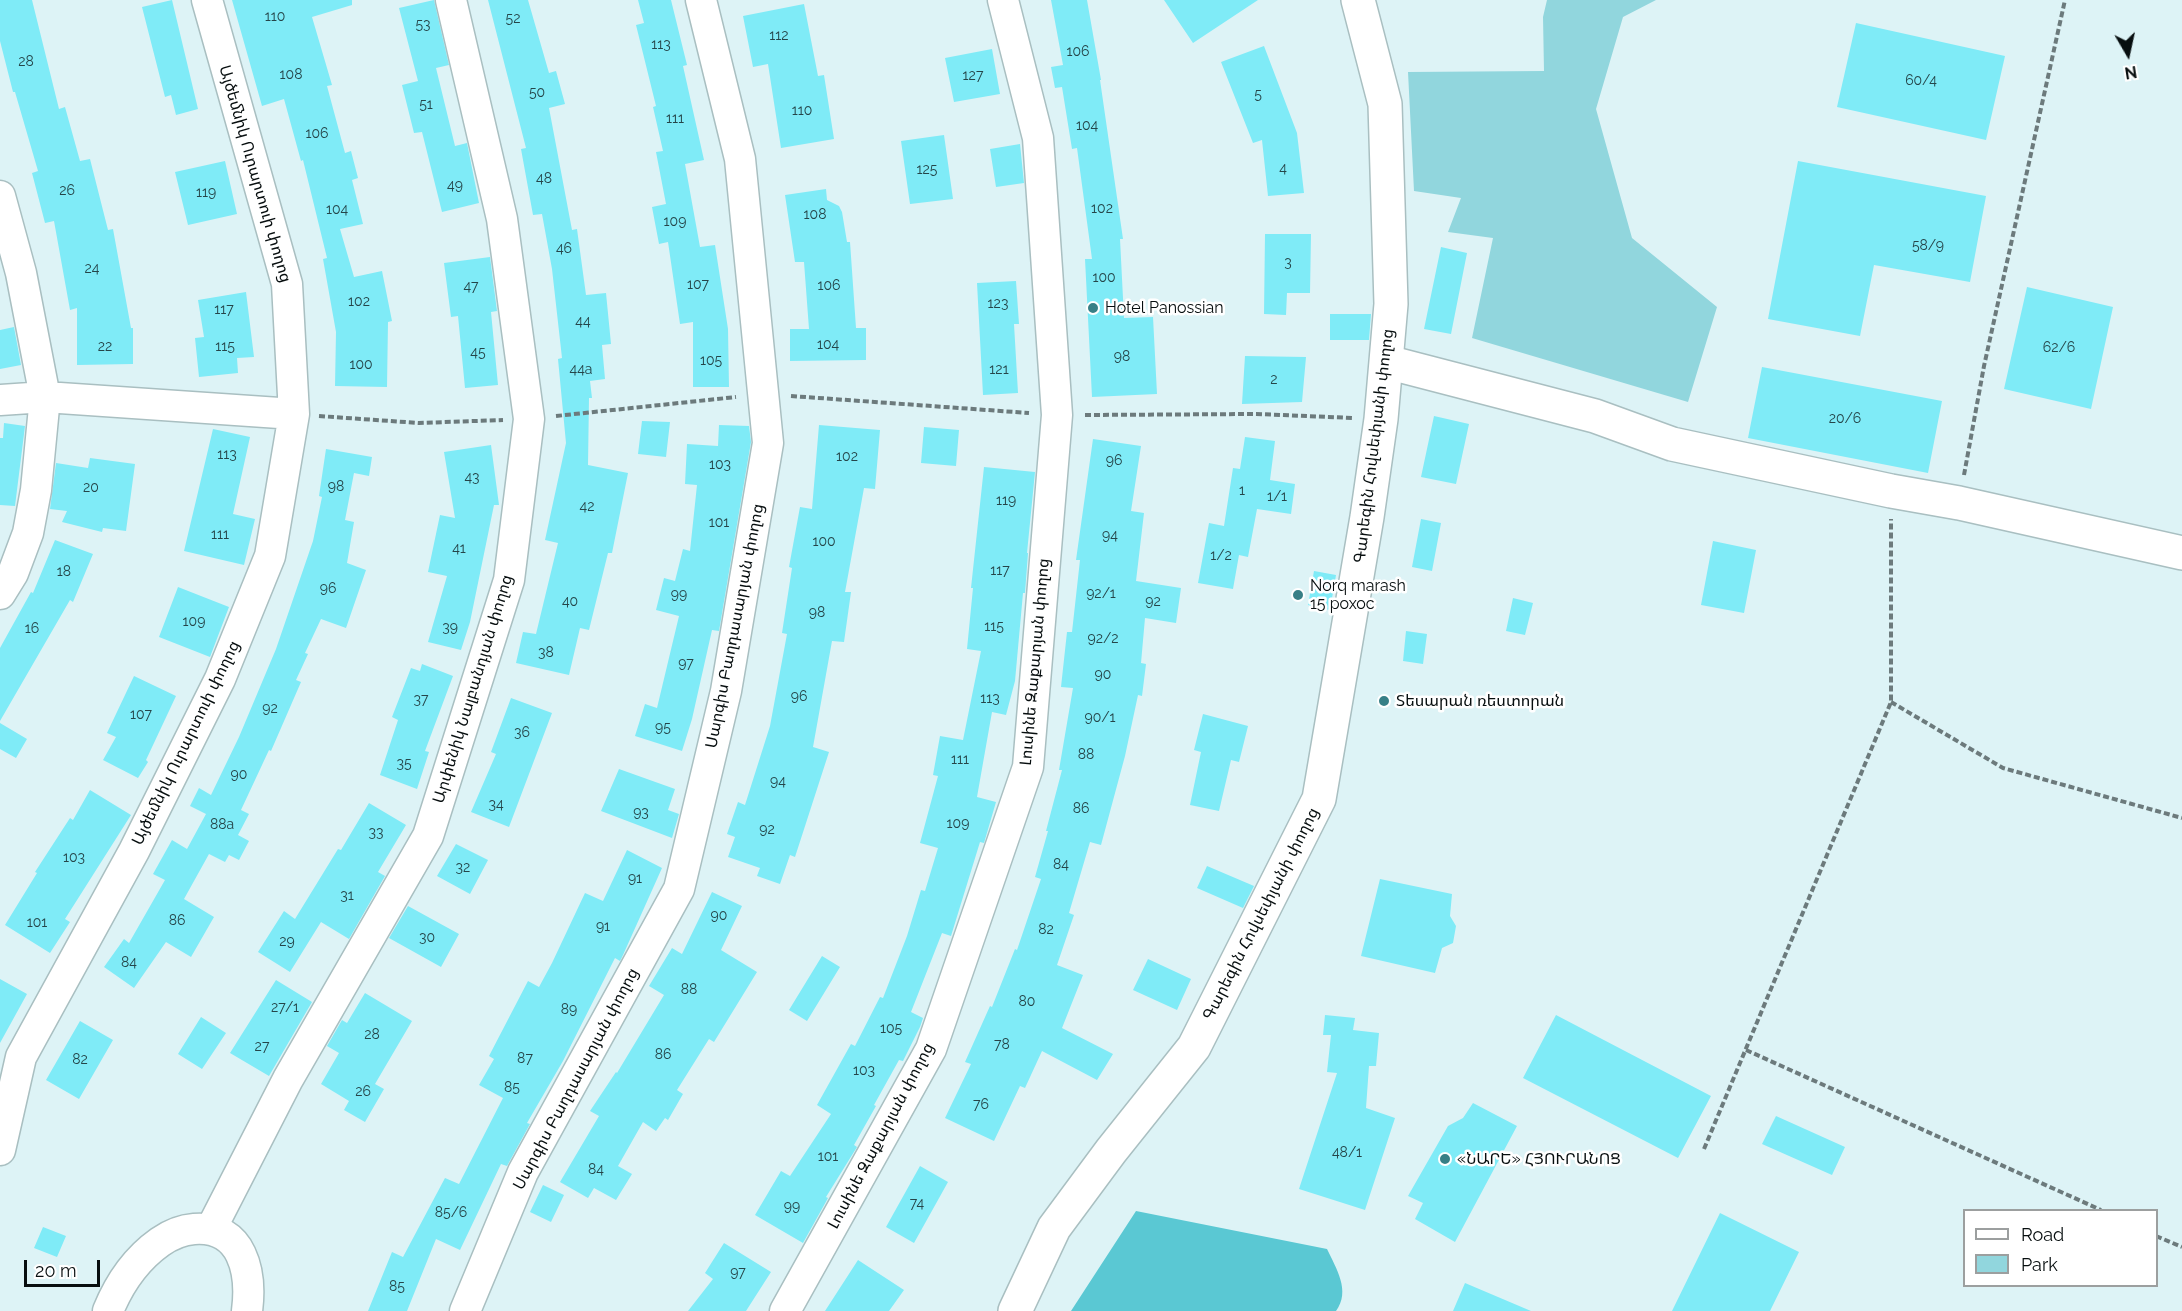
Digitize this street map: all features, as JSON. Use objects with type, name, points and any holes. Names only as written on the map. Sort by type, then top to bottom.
[{"type":"main road","name":"Գարեգին Հովսեփյանի փողոց","points":[[1015,1311],[1054,1228],[1111,1151],[1194,1047],[1319,799],[1367,517],[1381,419],[1391,304],[1385,104],[1358,0]]},
{"type":"main road","points":[[1387,362],[1595,416],[1672,444],[1891,491],[1959,503],[2182,553]]},
{"type":"street","name":"Այծեմնիկ Ուրարտուի փողոց","points":[[0,1150],[21,1058],[134,851],[220,679],[270,556],[294,414],[287,284],[207,0]]},
{"type":"street","name":"Արփենիկ Նալբանդյան փողոց","points":[[211,1229],[288,1079],[428,836],[509,580],[529,419],[502,219],[451,0]]},
{"type":"street","name":"Սարգիս Բաղդասարյան փողոց","points":[[465,1311],[523,1172],[679,889],[726,691],[768,443],[740,159],[701,0]]},
{"type":"street","name":"Լուսինե Զաքարյան փողոց","points":[[785,1311],[930,1049],[1028,767],[1057,415],[1038,138],[1003,0]]},
{"type":"street","points":[[0,196],[21,273],[45,397],[36,490],[28,533],[13,573],[0,594]]},
{"type":"street","points":[[0,400],[45,397],[294,414]]},
{"type":"street","points":[[108,1311],[115,1293],[148,1251],[174,1234],[186,1230],[211,1229],[230,1238],[240,1252],[249,1282],[247,1311]]},
{"type":"path","points":[[1959,503],[1987,355],[2065,0]]},
{"type":"path","points":[[294,414],[418,423],[529,419],[764,394],[1057,415]]},
{"type":"path","points":[[1105,415],[1256,414],[1381,419]]},
{"type":"path","points":[[1704,1149],[1891,702],[1891,491]]},
{"type":"path","points":[[1891,702],[2002,768],[2182,818]]},
{"type":"path","points":[[1746,1050],[2099,1209]]},
{"type":"path","points":[[2158,1236],[2182,1247]]},
{"type":"green space","points":[[1547,0],[1656,0],[1623,17],[1596,109],[1632,238],[1717,307],[1688,402],[1472,338],[1493,238],[1448,232],[1461,198],[1414,191],[1408,72],[1544,71],[1543,17]]},
{"type":"shaded area","points":[[1136,1211],[1327,1249],[1338,1272],[1342,1288],[1340,1303],[1336,1311],[1071,1311]]},
{"type":"building","points":[[0,0],[32,0],[59,109],[65,107],[80,161],[90,159],[108,230],[113,229],[131,328],[133,328],[133,364],[77,365],[77,308],[70,310],[54,221],[45,223],[32,173],[38,171],[15,92],[13,92],[0,41]]},
{"type":"building","points":[[172,0],[198,109],[176,115],[171,95],[165,97],[142,7]]},
{"type":"building","points":[[232,0],[352,0],[352,5],[312,17],[332,85],[327,86],[345,153],[351,151],[358,178],[352,180],[363,224],[340,229],[354,277],[382,271],[392,321],[388,322],[387,387],[335,386],[336,332],[323,259],[327,258],[303,160],[301,161],[284,99],[262,106]]},
{"type":"building","points":[[434,0],[449,65],[436,68],[455,146],[467,143],[479,203],[442,212],[422,132],[414,133],[402,85],[418,81],[399,8]]},
{"type":"building","points":[[488,0],[528,0],[549,73],[556,71],[565,104],[549,108],[572,230],[577,229],[586,295],[606,293],[611,344],[602,345],[605,379],[590,381],[592,398],[589,398],[588,465],[628,473],[612,553],[608,553],[589,630],[580,628],[569,675],[516,663],[523,632],[536,634],[558,543],[545,540],[566,443],[558,359],[562,358],[552,269],[542,214],[533,215],[521,149],[526,148]]},
{"type":"building","points":[[638,0],[671,0],[687,65],[683,66],[704,160],[685,164],[700,247],[715,245],[728,329],[729,387],[693,387],[693,322],[680,324],[668,242],[659,244],[652,207],[666,204],[656,152],[663,151],[653,107],[656,106],[636,25],[644,23]]},
{"type":"building","points":[[1051,0],[1087,0],[1101,80],[1123,239],[1120,239],[1124,318],[1153,317],[1157,394],[1092,397],[1085,259],[1092,259],[1077,148],[1072,149],[1062,87],[1055,88],[1051,67],[1063,65]]},
{"type":"building","points":[[1164,0],[1258,0],[1193,43]]},
{"type":"building","points":[[804,4],[818,76],[824,75],[834,139],[781,148],[768,64],[753,67],[743,16]]},
{"type":"building","points":[[1856,23],[2005,56],[1986,140],[1837,107]]},
{"type":"building","points":[[1264,46],[1297,133],[1304,193],[1268,196],[1262,140],[1253,143],[1221,62]]},
{"type":"building","points":[[992,49],[1000,94],[954,102],[945,58]]},
{"type":"building","points":[[944,135],[953,199],[910,204],[901,141]]},
{"type":"building","points":[[1020,144],[1024,183],[996,187],[990,149]]},
{"type":"building","points":[[225,161],[237,214],[188,225],[175,172]]},
{"type":"building","points":[[1798,161],[1986,196],[1970,282],[1874,265],[1860,336],[1768,319]]},
{"type":"building","points":[[826,189],[827,200],[839,206],[842,212],[847,242],[850,242],[856,328],[866,328],[866,360],[790,361],[790,329],[809,329],[804,262],[795,262],[785,195]]},
{"type":"building","points":[[1265,234],[1311,234],[1310,293],[1287,293],[1286,315],[1264,314]]},
{"type":"building","points":[[1441,247],[1467,253],[1451,334],[1424,329]]},
{"type":"building","points":[[490,257],[497,311],[491,312],[498,385],[465,388],[458,316],[451,317],[444,263]]},
{"type":"building","points":[[1016,281],[1019,324],[1014,324],[1018,393],[983,395],[977,283]]},
{"type":"building","points":[[2027,287],[2113,307],[2091,409],[2004,389]]},
{"type":"building","points":[[246,292],[254,357],[237,358],[238,373],[199,377],[195,338],[204,337],[198,300]]},
{"type":"building","points":[[1330,314],[1371,314],[1369,340],[1330,340]]},
{"type":"building","points":[[14,327],[21,365],[0,369],[0,330]]},
{"type":"building","points":[[1245,356],[1306,357],[1302,402],[1242,404]]},
{"type":"building","points":[[1762,367],[1942,401],[1928,473],[1748,438]]},
{"type":"building","points":[[1434,416],[1469,424],[1456,484],[1421,477]]},
{"type":"building","points":[[642,421],[670,422],[666,457],[638,454]]},
{"type":"building","points":[[4,423],[25,426],[15,506],[0,505],[0,438],[3,438]]},
{"type":"building","points":[[719,425],[749,426],[751,442],[719,631],[712,630],[692,719],[682,751],[635,736],[645,704],[657,708],[679,616],[656,610],[664,578],[675,581],[683,549],[690,551],[697,485],[685,484],[687,444],[718,446]]},
{"type":"building","points":[[819,425],[880,430],[875,489],[864,488],[845,592],[851,592],[844,642],[832,641],[813,747],[829,752],[795,857],[790,855],[780,884],[757,876],[760,868],[728,857],[735,837],[727,834],[738,802],[745,805],[770,726],[787,634],[782,633],[792,568],[789,567],[800,507],[812,509]]},
{"type":"building","points":[[924,427],[959,430],[956,466],[921,463]]},
{"type":"building","points":[[213,429],[250,437],[233,514],[255,519],[244,565],[184,551]]},
{"type":"building","points":[[1245,437],[1275,441],[1270,480],[1295,484],[1291,514],[1257,509],[1248,557],[1239,555],[1233,589],[1198,583],[1209,523],[1224,526],[1233,468],[1240,469]]},
{"type":"building","points":[[1093,439],[1141,446],[1131,511],[1144,513],[1136,581],[1181,588],[1176,623],[1145,618],[1141,663],[1146,664],[1142,696],[1138,695],[1125,756],[1101,845],[1090,842],[1069,913],[1074,915],[1057,965],[1083,975],[1062,1028],[1113,1054],[1097,1080],[1042,1051],[1025,1088],[1020,1086],[994,1141],[945,1118],[971,1064],[965,1062],[990,1006],[992,1007],[1015,949],[1017,950],[1041,879],[1035,877],[1062,770],[1059,770],[1073,688],[1061,687],[1067,632],[1072,632],[1080,560],[1076,560]]},
{"type":"building","points":[[491,445],[499,505],[494,505],[470,622],[461,650],[428,642],[447,576],[428,572],[440,515],[455,518],[444,452]]},
{"type":"building","points":[[326,449],[372,457],[369,476],[354,473],[345,520],[354,522],[347,563],[366,570],[346,628],[321,619],[305,653],[308,654],[296,680],[301,682],[271,751],[269,750],[241,810],[249,814],[238,835],[249,841],[239,860],[229,855],[225,862],[209,854],[184,899],[214,917],[191,957],[166,942],[134,988],[104,967],[124,939],[129,943],[165,880],[153,874],[172,840],[187,849],[206,814],[190,806],[199,788],[211,795],[239,737],[276,649],[313,541],[322,497],[319,496]]},
{"type":"building","points":[[90,458],[135,464],[126,531],[103,528],[102,532],[62,522],[67,511],[50,509],[56,463],[88,468]]},
{"type":"building","points":[[984,467],[1035,472],[1015,681],[1006,715],[992,712],[977,797],[996,802],[984,843],[980,842],[951,936],[942,933],[911,1012],[923,1018],[920,1027],[903,1061],[899,1060],[874,1105],[876,1106],[854,1145],[857,1147],[826,1197],[828,1198],[803,1243],[755,1215],[781,1171],[790,1176],[831,1114],[817,1105],[851,1044],[855,1046],[880,997],[883,998],[907,936],[921,890],[925,891],[938,848],[920,843],[938,776],[933,775],[940,736],[963,740],[981,651],[967,649]]},
{"type":"building","points":[[1421,519],[1441,523],[1432,571],[1412,567]]},
{"type":"building","points":[[55,540],[93,554],[73,602],[70,600],[0,721],[0,648],[31,592],[33,593]]},
{"type":"building","points":[[1713,541],[1756,550],[1744,613],[1701,605]]},
{"type":"building","points":[[1314,571],[1336,575],[1330,610],[1308,605]]},
{"type":"building","points":[[178,587],[229,607],[210,657],[159,637]]},
{"type":"building","points":[[1513,598],[1533,603],[1525,635],[1506,631]]},
{"type":"building","points":[[1406,631],[1427,634],[1423,664],[1403,661]]},
{"type":"building","points":[[422,664],[453,676],[425,751],[429,752],[417,789],[380,775],[398,720],[392,717],[411,668],[420,671]]},
{"type":"building","points":[[134,676],[176,696],[146,760],[148,762],[138,778],[103,760],[116,737],[107,733]]},
{"type":"building","points":[[511,698],[552,713],[509,827],[471,812],[496,754],[491,752]]},
{"type":"building","points":[[1203,714],[1248,726],[1239,762],[1231,760],[1219,811],[1190,805],[1201,752],[1194,750]]},
{"type":"building","points":[[0,723],[27,739],[16,758],[0,749]]},
{"type":"building","points":[[619,769],[675,789],[668,810],[679,814],[672,838],[601,811]]},
{"type":"building","points":[[90,790],[131,815],[65,919],[70,922],[50,953],[5,925],[37,873],[35,872],[70,818],[73,820]]},
{"type":"building","points":[[369,803],[406,825],[378,872],[385,876],[349,939],[321,922],[290,972],[258,952],[284,911],[295,919]]},
{"type":"building","points":[[456,844],[488,860],[470,894],[437,876]]},
{"type":"building","points":[[627,850],[662,868],[620,961],[615,958],[563,1061],[527,1123],[530,1124],[507,1166],[501,1164],[460,1250],[436,1239],[407,1311],[368,1311],[392,1252],[403,1257],[445,1178],[459,1184],[503,1098],[479,1085],[494,1059],[489,1056],[528,981],[539,987],[585,893],[603,901]]},
{"type":"building","points":[[1207,866],[1254,886],[1243,908],[1197,888]]},
{"type":"building","points":[[1380,879],[1452,894],[1450,916],[1456,926],[1453,943],[1442,948],[1435,973],[1361,956]]},
{"type":"building","points":[[712,892],[742,906],[721,950],[757,972],[714,1042],[709,1039],[677,1090],[683,1094],[668,1120],[665,1118],[656,1131],[643,1122],[618,1166],[632,1174],[616,1200],[594,1188],[588,1198],[560,1182],[599,1116],[590,1111],[617,1073],[664,995],[649,986],[672,948],[682,954]]},
{"type":"building","points":[[408,906],[459,934],[441,967],[389,938]]},
{"type":"building","points":[[822,956],[840,967],[807,1021],[789,1010]]},
{"type":"building","points":[[1148,959],[1191,979],[1177,1010],[1133,990]]},
{"type":"building","points":[[0,979],[27,994],[0,1043]]},
{"type":"building","points":[[276,980],[312,1002],[269,1076],[230,1053]]},
{"type":"building","points":[[365,993],[412,1021],[375,1084],[384,1089],[365,1122],[344,1110],[349,1101],[321,1084],[339,1053],[327,1046],[342,1020],[347,1023]]},
{"type":"building","points":[[1325,1015],[1355,1018],[1353,1030],[1379,1033],[1376,1066],[1369,1066],[1366,1108],[1395,1118],[1365,1210],[1299,1189],[1337,1073],[1327,1072],[1331,1035],[1323,1035]]},
{"type":"building","points":[[1556,1015],[1711,1096],[1678,1158],[1523,1078]]},
{"type":"building","points":[[201,1017],[226,1033],[202,1069],[178,1054]]},
{"type":"building","points":[[80,1021],[113,1040],[79,1099],[46,1080]]},
{"type":"building","points":[[1473,1103],[1517,1126],[1455,1242],[1415,1219],[1423,1203],[1408,1196],[1448,1126],[1463,1118]]},
{"type":"building","points":[[1776,1116],[1845,1147],[1832,1175],[1762,1144]]},
{"type":"building","points":[[920,1166],[948,1182],[914,1243],[886,1227]]},
{"type":"building","points":[[543,1185],[564,1195],[551,1222],[530,1212]]},
{"type":"building","points":[[1720,1213],[1799,1252],[1770,1311],[1672,1311]]},
{"type":"building","points":[[43,1227],[66,1236],[57,1257],[34,1248]]},
{"type":"building","points":[[724,1243],[771,1272],[746,1311],[688,1311],[713,1279],[705,1273]]},
{"type":"building","points":[[858,1260],[904,1290],[889,1311],[825,1311]]},
{"type":"building","points":[[1465,1283],[1531,1311],[1453,1311]]},
{"type":"place","name":"Hotel Panossian","points":[[1093,308]]},
{"type":"place","name":"Norq marash 15 poxoc","points":[[1298,595]]},
{"type":"place","name":"Տեսարան ռեստորան","points":[[1384,701]]},
{"type":"place","name":"«ՆԱՐԵ» ՀՅՈՒՐԱՆՈՑ","points":[[1445,1159]]}]
